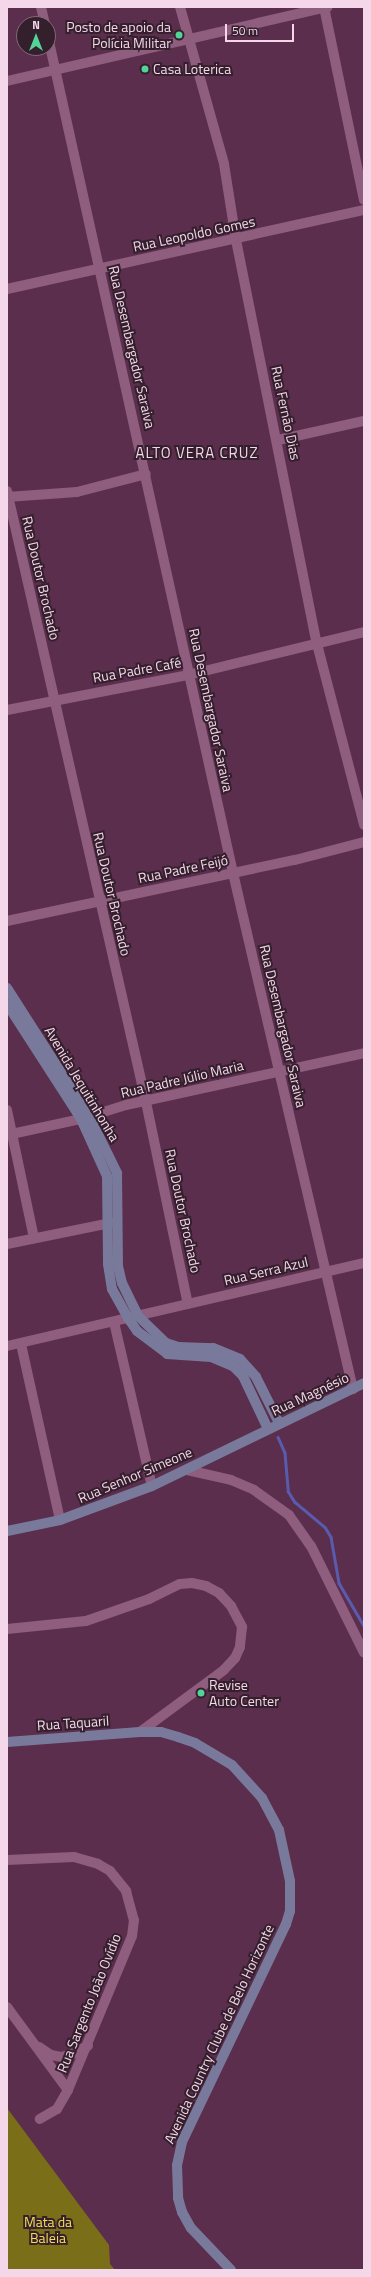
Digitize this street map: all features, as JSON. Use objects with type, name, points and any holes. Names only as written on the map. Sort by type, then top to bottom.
[{"type":"street","name":"Rua Fernão Dias","points":[[180,7],[187,39],[224,164],[236,240],[278,440],[317,644],[364,825]]},
{"type":"street","points":[[7,81],[325,7],[364,200]]},
{"type":"street","name":"Rua Desembargador Saraiva","points":[[52,56],[146,474],[188,675],[278,1072],[327,1271],[353,1388]]},
{"type":"street","name":"Rua Leopoldo Gomes","points":[[7,289],[236,240],[364,210]]},
{"type":"street","points":[[278,440],[364,421]]},
{"type":"street","points":[[7,495],[77,492],[146,474]]},
{"type":"street","name":"Rua Doutor Brochado","points":[[7,495],[146,1102],[188,1304]]},
{"type":"street","name":"Rua Padre Café","points":[[7,710],[188,675],[364,632]]},
{"type":"street","name":"Rua Padre Feijó","points":[[7,921],[99,902],[364,842]]},
{"type":"street","name":"Avenida Jequitinhonha","points":[[7,988],[85,1118],[107,1176],[113,1222],[108,1264],[112,1289],[133,1317],[166,1343],[178,1347],[213,1348],[240,1359],[256,1377],[279,1423]]},
{"type":"street","name":"Avenida Jequitinhonha","points":[[7,1004],[85,1118]]},
{"type":"street","name":"Rua Padre Júlio Maria","points":[[10,1135],[146,1102],[364,1053]]},
{"type":"street","points":[[7,1110],[10,1135],[34,1238]]},
{"type":"street","points":[[7,1244],[113,1222]]},
{"type":"street","name":"Rua Serra Azul","points":[[7,1346],[21,1344],[364,1263]]},
{"type":"street","name":"Avenida Jequitinhonha","points":[[133,1317],[137,1331],[168,1354],[217,1358],[234,1367],[243,1376],[268,1429]]},
{"type":"street","points":[[114,1322],[152,1486]]},
{"type":"street","points":[[21,1344],[60,1520]]},
{"type":"street","name":"Rua Magnésio","points":[[268,1429],[364,1383]]},
{"type":"street","name":"Rua Senhor Simeone","points":[[7,1531],[60,1520],[152,1486],[268,1429]]},
{"type":"street","points":[[187,1470],[209,1473],[237,1483],[274,1503],[289,1515],[311,1546],[364,1653]]},
{"type":"street","points":[[7,1629],[78,1624],[149,1599],[180,1584],[192,1582],[206,1586],[219,1594],[231,1606],[242,1627],[240,1647],[236,1658],[224,1670],[140,1732]]},
{"type":"street","name":"Rua Taquaril","points":[[7,1742],[140,1732]]},
{"type":"street","name":"Avenida Country Clube de Belo Horizonte","points":[[140,1732],[161,1732],[195,1743],[232,1765],[251,1782],[272,1814],[281,1836],[288,1865],[290,1911],[281,1938],[182,2142],[176,2165],[178,2198],[182,2212],[195,2232],[231,2270]]},
{"type":"street","name":"Rua Sargento João Ovídio","points":[[7,1860],[85,1859],[110,1871],[126,1891],[134,1920],[132,1936],[88,2046],[68,2090],[57,2108],[40,2119]]},
{"type":"street","points":[[7,2007],[68,2090]]},
{"type":"street","points":[[34,2044],[51,2055],[61,2057],[72,2054],[88,2046]]},
{"type":"green space","name":"Mata da Baleia","points":[[7,2108],[109,2245],[110,2264],[115,2270],[7,2270]]},
{"type":"waterway","points":[[278,1437],[285,1453],[288,1491],[295,1502],[325,1527],[331,1537],[339,1583],[364,1626]]},
{"type":"place","name":"Posto de apoio da Polícia Militar","points":[[179,35]]},
{"type":"place","name":"Casa Loterica","points":[[145,69]]},
{"type":"place","name":"Revise Auto Center","points":[[201,1693]]},
{"type":"district","name":"ALTO VERA CRUZ","points":[[197,453]]}]
